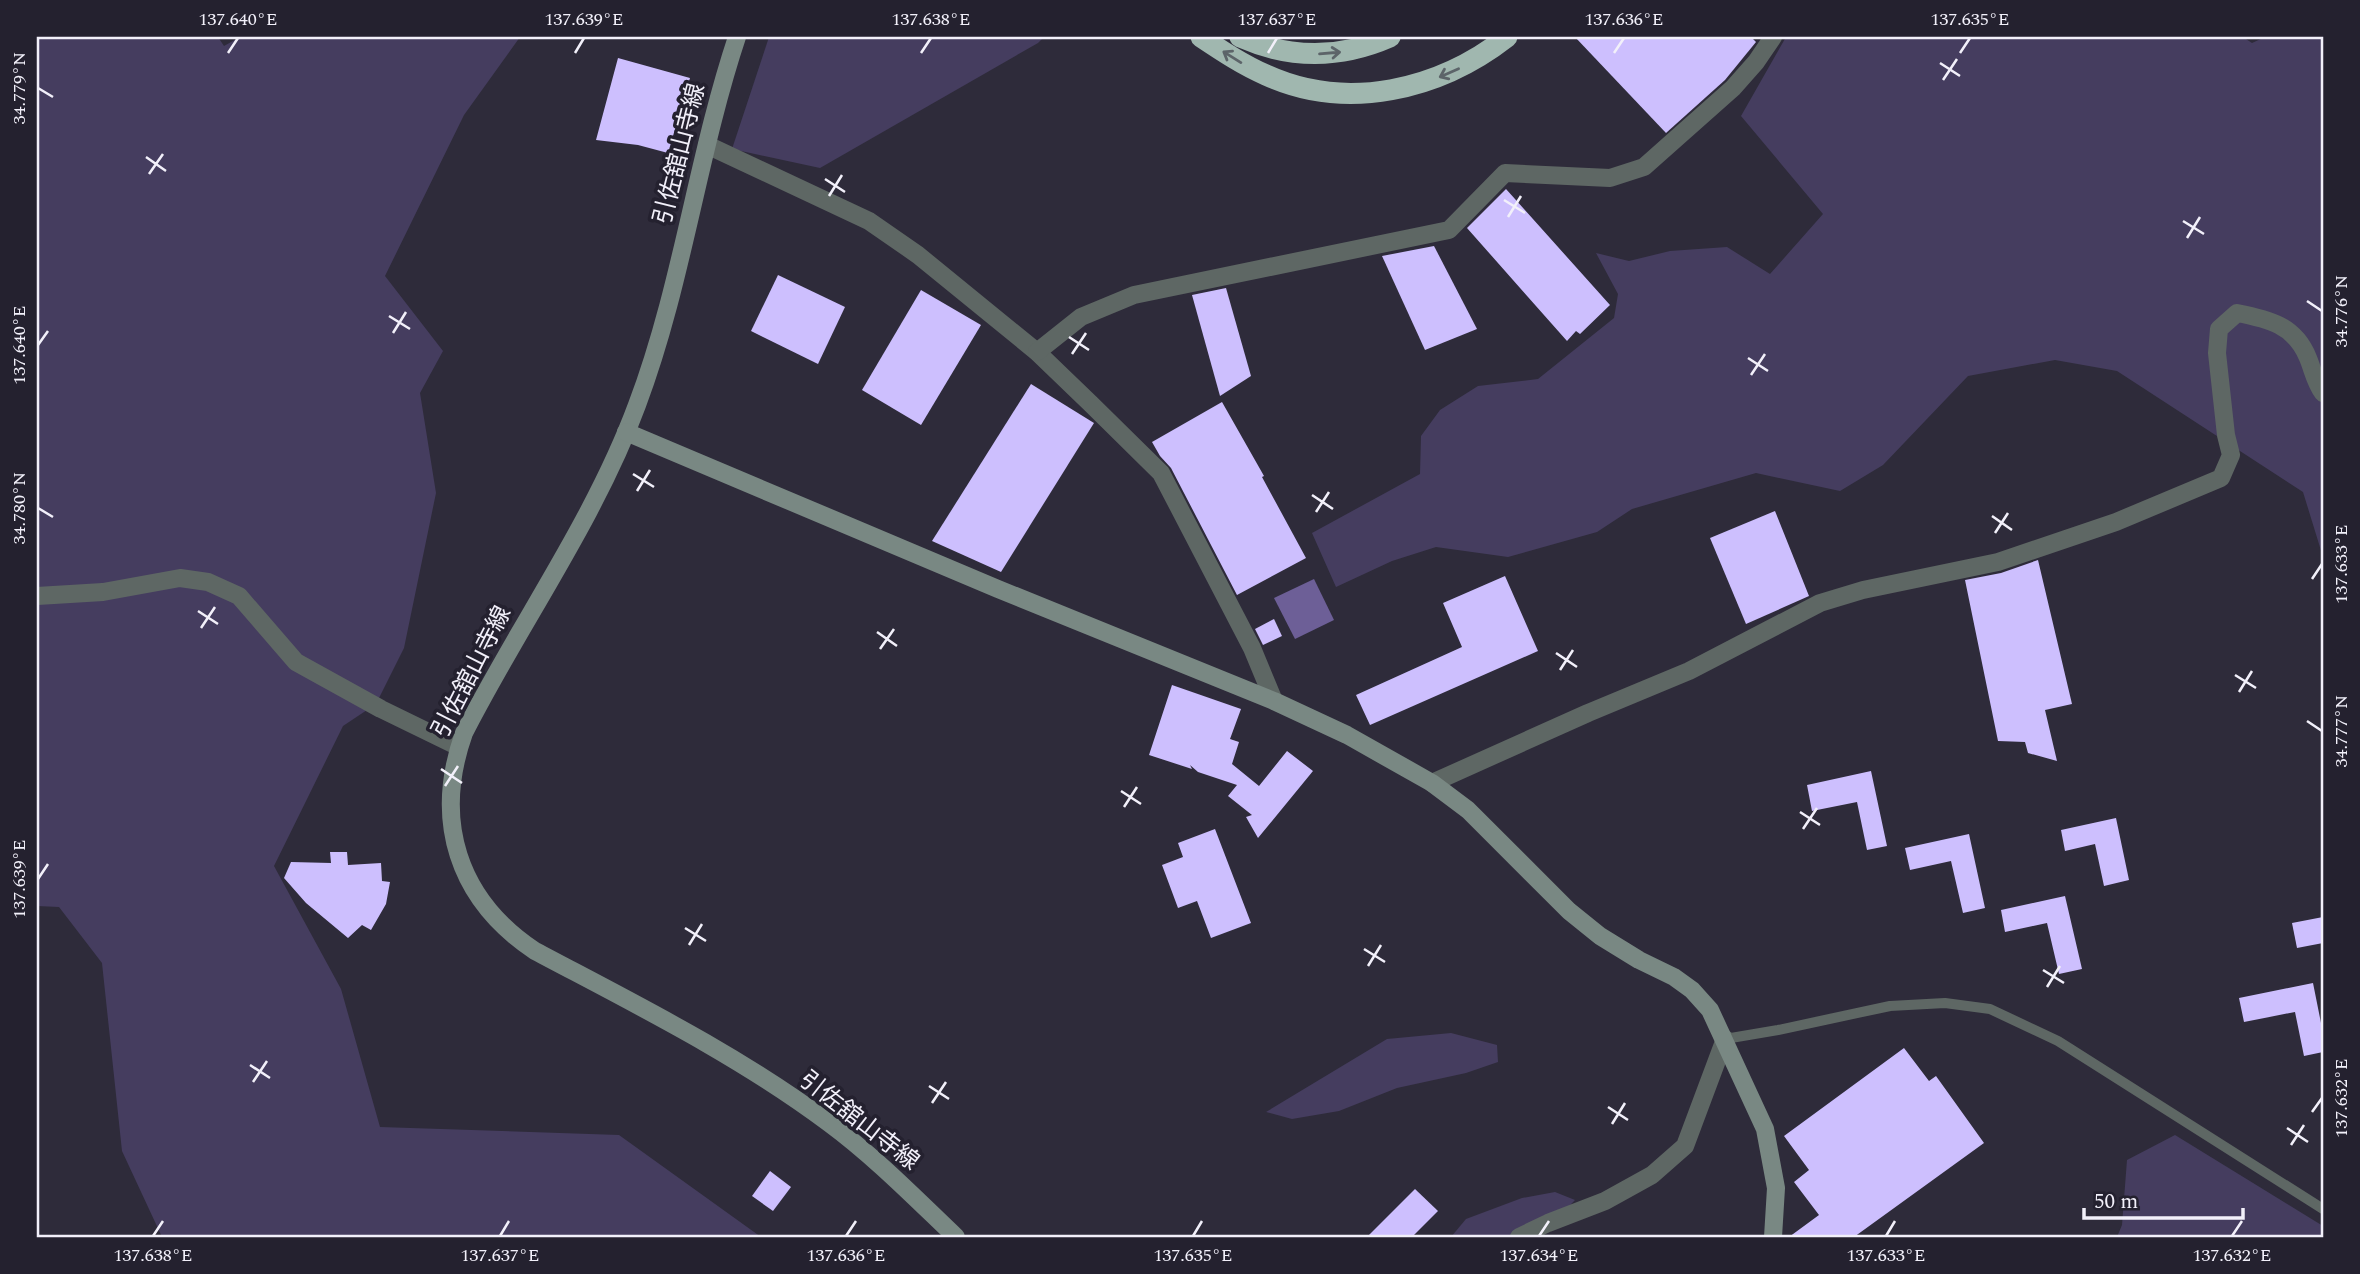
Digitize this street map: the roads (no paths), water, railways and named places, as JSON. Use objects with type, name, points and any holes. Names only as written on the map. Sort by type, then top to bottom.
[{"type":"highway","points":[[1201,37],[1245,65],[1292,85],[1317,90],[1368,93],[1406,88],[1442,76],[1487,52],[1507,37]]},
{"type":"highway","points":[[1240,37],[1273,49],[1313,55],[1354,50],[1390,37]]},
{"type":"main road","name":"引佐舘山寺線","points":[[737,37],[657,343],[626,432],[598,492],[474,713],[459,747],[450,799],[455,844],[472,886],[499,922],[516,938],[722,1052],[830,1123],[886,1169],[956,1237]]},
{"type":"main road","points":[[626,432],[998,589],[1274,701],[1347,735],[1432,783],[1468,810],[1569,911],[1600,936],[1674,977],[1692,990],[1710,1010],[1765,1129],[1776,1188],[1773,1237]]},
{"type":"street","points":[[1037,352],[1081,317],[1135,295],[1449,230],[1505,173],[1610,178],[1644,167],[1733,88],[1773,37]]},
{"type":"street","points":[[708,145],[869,220],[918,255],[1037,352],[1161,473],[1252,648],[1274,701]]},
{"type":"street","points":[[1432,783],[1689,671],[1820,603],[1863,590],[1998,562],[2116,522],[2221,478],[2231,455],[2226,435],[2217,352],[2219,329],[2237,313],[2269,320],[2289,331],[2307,355],[2316,383],[2323,393]]},
{"type":"street","points":[[37,596],[103,592],[180,578],[208,582],[239,596],[296,662],[381,709],[459,747]]},
{"type":"street","points":[[1519,1237],[1605,1201],[1653,1175],[1685,1146],[1725,1039]]},
{"type":"lane","points":[[1725,1039],[1890,1006],[1945,1003],[1990,1009],[2058,1041],[2323,1209]]}]
